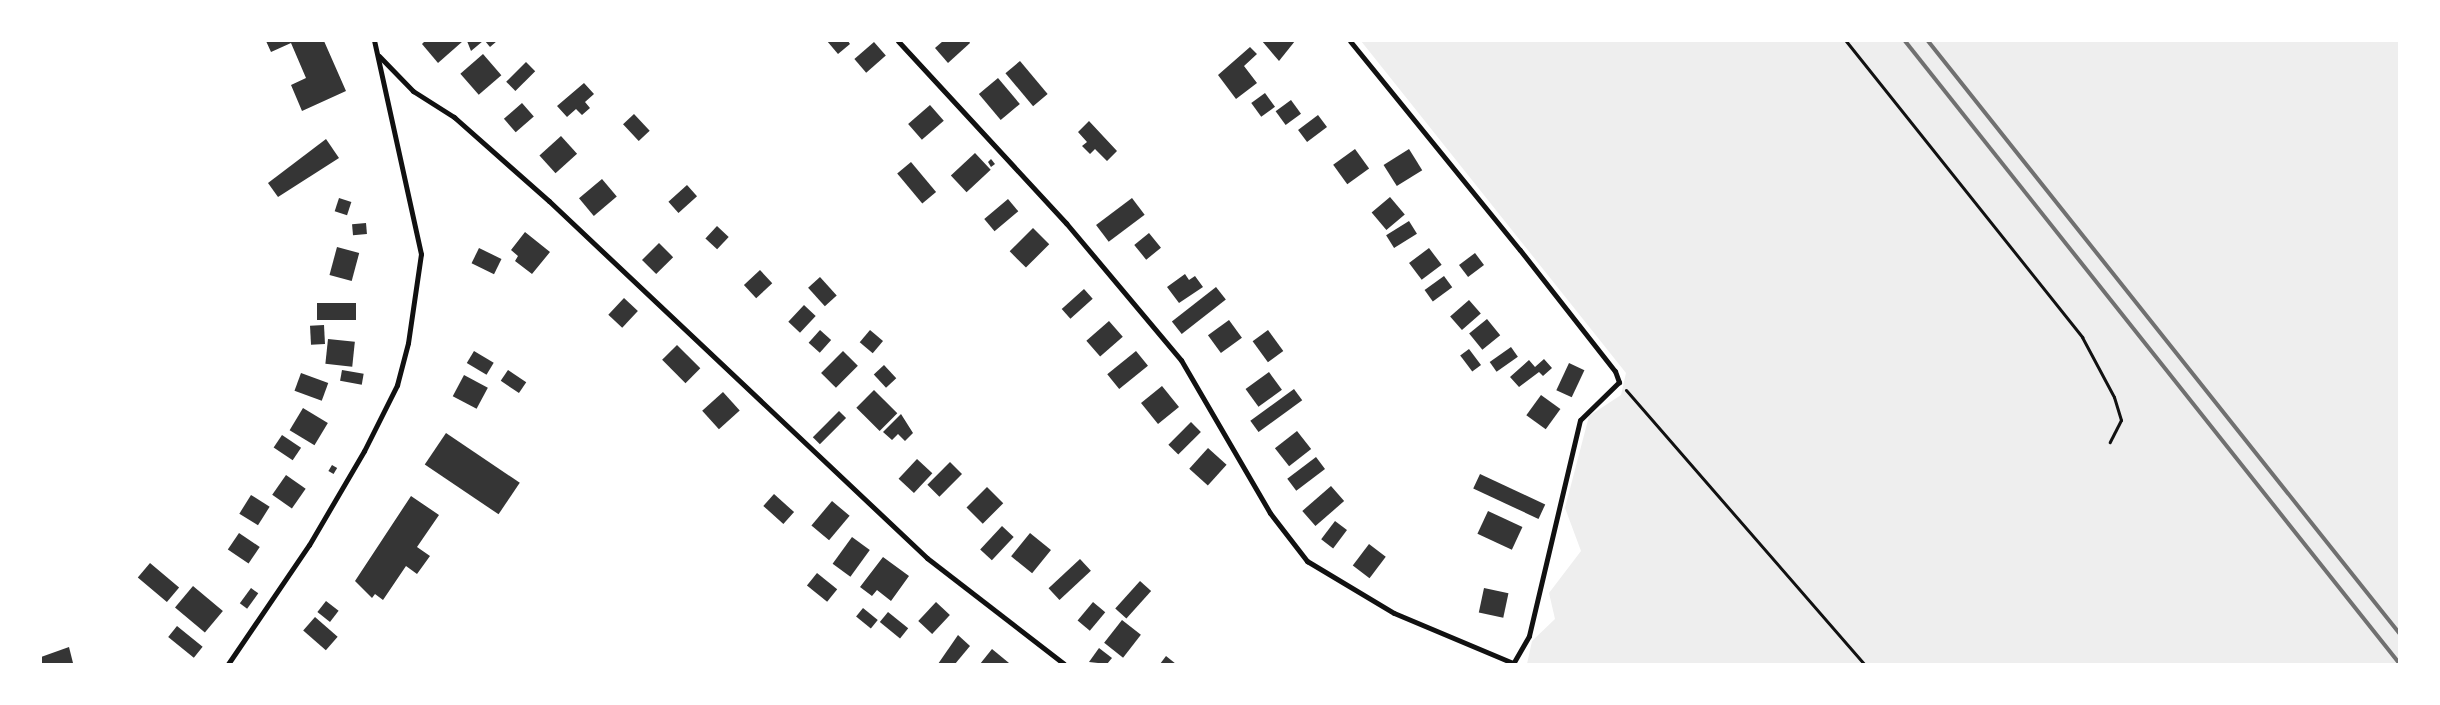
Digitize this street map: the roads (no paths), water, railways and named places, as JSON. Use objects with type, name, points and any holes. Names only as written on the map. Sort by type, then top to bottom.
[{"type":"street","points":[[228,664],[309,545],[364,451],[396,385],[408,343],[421,254],[379,56],[374,41]]},
{"type":"street","points":[[898,41],[1066,223],[1181,360],[1274,520],[1307,561],[1394,613],[1513,664],[1529,636],[1580,420],[1619,382],[1615,371],[1520,250],[1350,41]]},
{"type":"street","points":[[379,56],[413,91],[454,117],[549,201],[927,558],[1064,664]]},
{"type":"railway","points":[[1905,41],[2399,663]]},
{"type":"railway","points":[[1928,41],[2399,633]]}]
